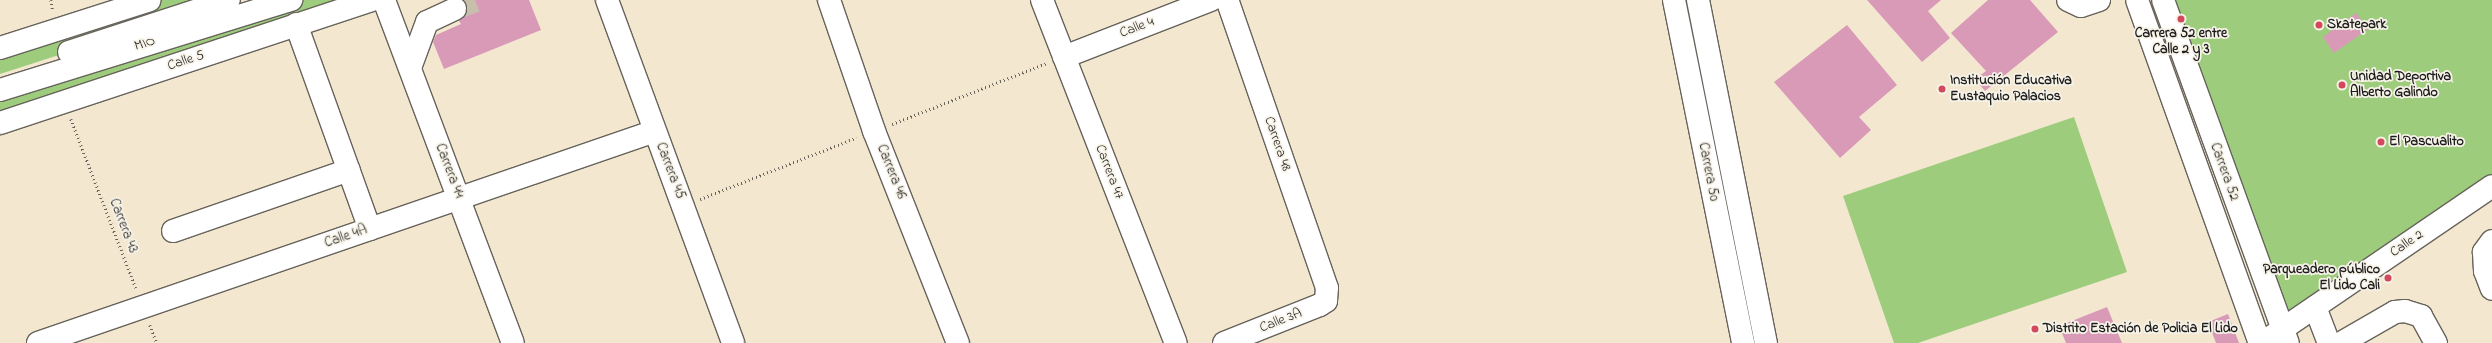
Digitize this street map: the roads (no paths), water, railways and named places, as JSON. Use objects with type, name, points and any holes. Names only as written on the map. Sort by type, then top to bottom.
[{"type":"street","points":[[0,48],[150,0]]},
{"type":"street","name":"MIO","points":[[0,74],[229,0]]},
{"type":"street","name":"MIO","points":[[0,90],[291,0]]},
{"type":"street","name":"Calle 5","points":[[0,123],[371,0]]},
{"type":"street","name":"Carrera 44","points":[[384,0],[513,343]]},
{"type":"street","name":"Carrera 45","points":[[607,0],[733,343]]},
{"type":"street","name":"Carrera 46","points":[[829,0],[874,131],[958,343]]},
{"type":"street","name":"Carrera 47","points":[[1042,0],[1176,343]]},
{"type":"street","name":"Calle 4","points":[[1064,57],[1211,0]]},
{"type":"street","name":"Carrera 48","points":[[1227,0],[1327,288]]},
{"type":"street","name":"Carrera 50","points":[[1674,0],[1742,343]]},
{"type":"street","name":"Carrera 50","points":[[1698,0],[1766,343]]},
{"type":"street","points":[[2068,0],[2081,6],[2099,0]]},
{"type":"street","name":"Carrera 52","points":[[2137,0],[2261,343]]},
{"type":"street","name":"Carrera 52","points":[[2163,0],[2286,336]]},
{"type":"street","points":[[410,68],[427,22],[455,9]]},
{"type":"street","points":[[296,24],[370,229]]},
{"type":"street","name":"Calle 4A","points":[[38,343],[655,132]]},
{"type":"street","points":[[173,231],[349,170]]},
{"type":"street","name":"Calle 2","points":[[2261,343],[2286,336],[2315,307],[2492,186]]},
{"type":"street","points":[[2492,241],[2484,252],[2485,271],[2492,289]]},
{"type":"street","name":"Calle 3A","points":[[1224,343],[1320,305],[1326,301],[1327,288]]},
{"type":"street","points":[[2315,307],[2329,343]]},
{"type":"street","points":[[2341,343],[2395,312],[2405,311],[2421,316],[2436,343]]},
{"type":"tunnel","points":[[455,9],[478,0]]},
{"type":"place","name":"Carrera 52 entre Calle 2 y 3","points":[[2181,19]]},
{"type":"place","name":"Skatepark","points":[[2319,25]]},
{"type":"place","name":"Unidad Deportiva Alberto Galindo","points":[[2342,85]]},
{"type":"place","name":"Institución Educativa Eustaquio Palacios","points":[[1942,89]]},
{"type":"place","name":"El Pascualito","points":[[2381,142]]},
{"type":"place","name":"Parqueadero público El Lido Cali","points":[[2388,278]]},
{"type":"place","name":"Distrito Estación de Policia El Lido","points":[[2035,329]]}]
